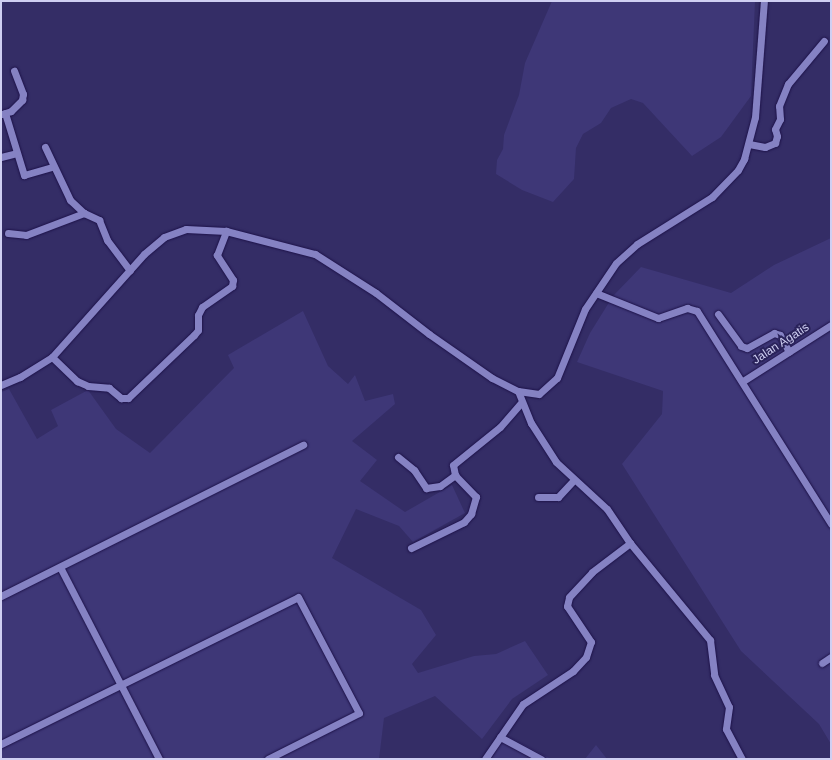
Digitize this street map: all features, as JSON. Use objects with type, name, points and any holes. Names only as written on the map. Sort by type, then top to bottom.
[{"type":"street","points":[[1,385],[20,377],[52,357],[130,270],[164,237],[174,231],[226,231],[315,254],[376,293],[473,365],[518,391],[539,394],[553,384],[578,323],[596,293],[626,253],[722,189],[738,170],[748,144],[755,117],[764,1]]},
{"type":"street","points":[[748,144],[770,147],[775,143],[777,136],[774,129],[780,119],[778,106],[784,93],[795,73],[824,41]]},
{"type":"street","points":[[14,71],[23,94],[22,100],[3,114],[24,175],[52,167]]},
{"type":"street","points":[[44,147],[52,167],[70,200],[84,213],[99,220],[107,240],[130,270]]},
{"type":"street","points":[[1,157],[17,153]]},
{"type":"street","points":[[8,233],[26,235],[84,213]]},
{"type":"street","points":[[52,357],[77,381],[88,386],[109,388],[121,398],[128,398],[194,335],[198,330],[198,315],[202,307],[232,286],[233,280],[217,256],[226,231]]},
{"type":"street","points":[[596,293],[658,318],[687,308],[697,311],[743,381],[831,524]]},
{"type":"street","points":[[718,314],[741,346],[747,348],[774,333],[780,335],[789,352]]},
{"type":"street","name":"Jalan Agatis","points":[[743,381],[831,325]]},
{"type":"street","points":[[518,391],[543,444],[573,481],[607,509],[630,543],[710,640],[714,675],[729,707],[726,730],[742,759]]},
{"type":"street","points":[[411,548],[464,522],[471,514],[476,497],[455,475],[454,462],[500,427],[522,402]]},
{"type":"street","points":[[1,596],[303,445]]},
{"type":"street","points":[[398,457],[414,470],[426,488],[440,486],[455,475]]},
{"type":"street","points":[[538,498],[558,497],[573,481]]},
{"type":"street","points":[[485,759],[523,704],[573,671],[586,657],[591,642],[567,606],[569,597],[592,572],[630,543]]},
{"type":"street","points":[[60,567],[159,759]]},
{"type":"street","points":[[1,744],[298,597],[359,713],[268,759]]},
{"type":"street","points":[[822,663],[831,657]]},
{"type":"street","points":[[500,737],[541,759]]},
{"type":"shaded area","points":[[552,1],[755,1],[751,96],[721,137],[692,156],[643,103],[631,99],[611,108],[601,123],[583,134],[576,148],[574,179],[553,202],[522,190],[496,174],[497,160],[503,149],[504,135],[519,95],[525,63]]},
{"type":"shaded area","points":[[831,238],[831,744],[819,724],[741,651],[622,464],[662,414],[663,391],[577,362],[590,333],[613,296],[641,267],[731,293],[774,265]]},
{"type":"shaded area","points":[[303,311],[328,366],[348,384],[355,375],[365,401],[393,394],[395,404],[352,441],[377,460],[360,481],[405,512],[452,485],[465,513],[413,542],[399,526],[356,509],[332,558],[421,610],[436,635],[412,664],[418,673],[474,656],[496,654],[525,641],[548,675],[512,699],[482,739],[435,696],[384,718],[379,759],[1,759],[1,392],[9,389],[37,439],[58,426],[51,410],[88,390],[116,429],[150,453],[234,368],[228,355]]},
{"type":"shaded area","points":[[503,734],[551,759],[487,759]]},
{"type":"shaded area","points":[[596,745],[607,759],[585,759]]}]
